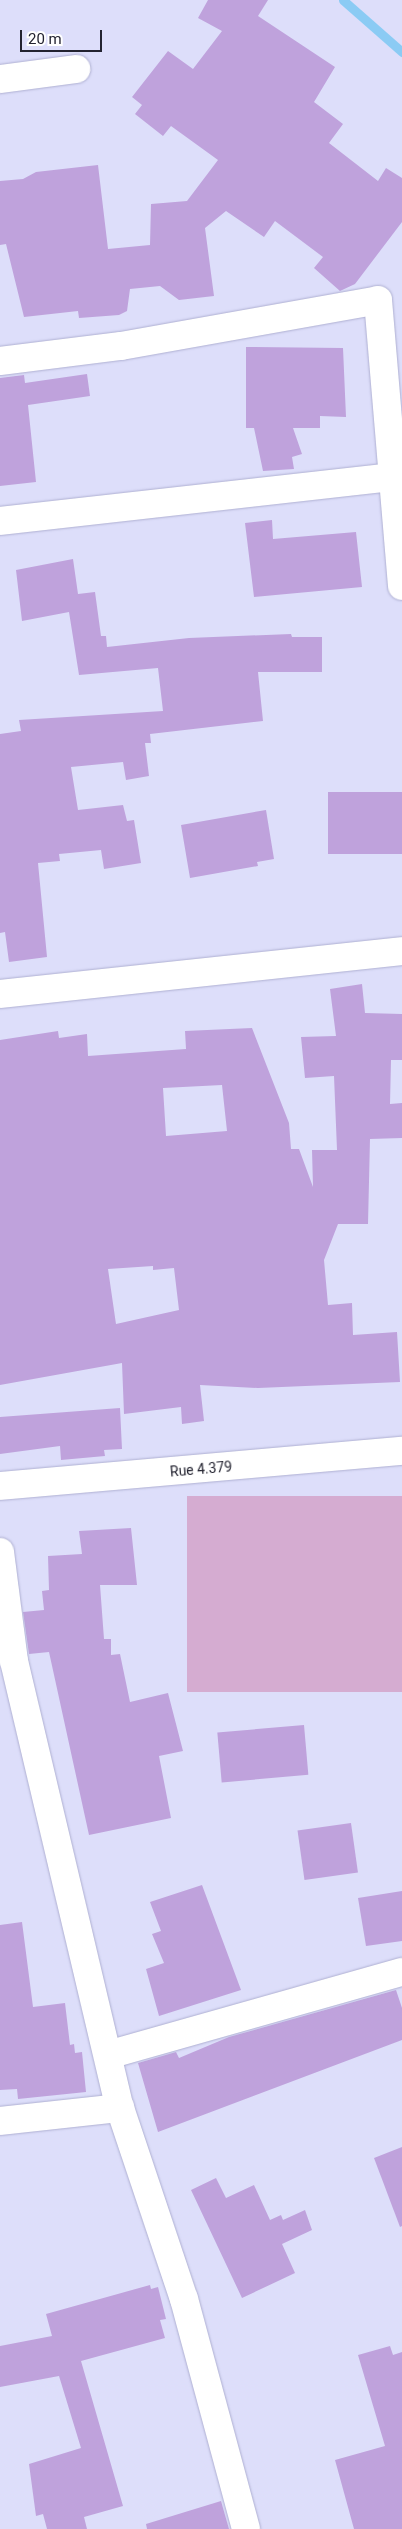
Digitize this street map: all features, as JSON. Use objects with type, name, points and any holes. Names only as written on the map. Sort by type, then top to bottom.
[{"type":"street","points":[[0,79],[76,69]]},
{"type":"street","points":[[0,361],[121,346],[378,300],[391,476],[402,586]]},
{"type":"street","points":[[0,520],[391,476]]},
{"type":"street","points":[[0,994],[402,951]]},
{"type":"street","name":"Rue 4.379","points":[[0,1486],[402,1451]]},
{"type":"street","points":[[0,1552],[14,1661],[120,2108],[184,2299],[246,2529]]},
{"type":"street","points":[[108,2055],[402,1972]]},
{"type":"street","points":[[0,2122],[120,2108]]},
{"type":"shaded area","points":[[187,1496],[402,1496],[402,1692],[187,1692]]},
{"type":"building","points":[[208,0],[268,0],[258,16],[335,67],[314,102],[343,124],[329,143],[378,181],[386,168],[402,178],[402,222],[355,284],[340,291],[314,268],[323,257],[275,221],[264,237],[226,211],[205,228],[214,296],[179,300],[160,286],[130,289],[127,311],[119,315],[79,318],[78,311],[24,317],[6,244],[0,245],[0,181],[23,179],[36,172],[98,165],[108,249],[150,245],[151,204],[187,201],[218,160],[171,126],[163,136],[135,114],[142,105],[132,97],[168,51],[193,69],[222,31],[198,18]]},
{"type":"building","points":[[246,347],[343,348],[346,417],[320,416],[320,428],[293,428],[302,454],[292,457],[294,469],[263,471],[254,428],[246,428]]},
{"type":"building","points":[[87,374],[90,396],[28,405],[36,482],[0,486],[0,378],[24,375],[25,383]]},
{"type":"building","points":[[272,520],[273,539],[356,532],[362,587],[254,597],[245,523]]},
{"type":"building","points":[[73,559],[78,594],[95,592],[101,636],[106,636],[107,647],[189,638],[291,634],[292,637],[322,637],[322,672],[258,672],[263,721],[150,734],[151,743],[145,743],[149,776],[126,780],[123,762],[71,767],[78,810],[123,805],[127,821],[134,820],[141,863],[104,869],[101,850],[59,854],[60,861],[38,863],[47,957],[9,962],[5,932],[0,933],[0,734],[21,731],[19,720],[163,711],[158,668],[79,675],[69,612],[22,621],[16,570]]},
{"type":"building","points":[[328,792],[402,792],[402,854],[328,854]]},
{"type":"building","points":[[266,810],[274,859],[257,862],[258,866],[190,878],[181,825]]},
{"type":"building","points":[[362,984],[365,1013],[402,1014],[402,1060],[391,1060],[390,1104],[402,1103],[402,1138],[370,1139],[368,1224],[338,1224],[324,1260],[328,1305],[352,1303],[353,1335],[397,1332],[400,1382],[258,1388],[200,1385],[204,1421],[182,1424],[181,1407],[124,1414],[122,1363],[0,1385],[0,1040],[58,1031],[59,1038],[87,1034],[88,1056],[186,1049],[185,1031],[252,1028],[289,1123],[291,1149],[299,1149],[313,1187],[312,1150],[337,1150],[334,1076],[305,1078],[301,1037],[336,1036],[330,989]],"holes":[[[222,1085],[227,1131],[166,1136],[163,1088]],[[153,1266],[153,1270],[174,1268],[179,1310],[116,1324],[108,1269]]]},
{"type":"building","points":[[120,1408],[122,1449],[104,1450],[105,1456],[61,1460],[60,1446],[0,1454],[0,1417]]},
{"type":"building","points":[[131,1528],[137,1585],[100,1585],[104,1639],[111,1639],[111,1655],[120,1654],[130,1702],[168,1693],[183,1751],[159,1756],[171,1818],[89,1835],[49,1652],[29,1654],[23,1612],[44,1610],[42,1591],[49,1590],[48,1556],[82,1554],[79,1531]]},
{"type":"building","points":[[304,1725],[308,1775],[222,1782],[217,1733]]},
{"type":"building","points":[[351,1823],[358,1873],[304,1880],[298,1831]]},
{"type":"building","points":[[202,1885],[241,1990],[159,2016],[146,1969],[164,1963],[152,1934],[161,1931],[150,1902]]},
{"type":"building","points":[[402,1891],[402,1941],[366,1946],[358,1898]]},
{"type":"building","points":[[22,1922],[33,2007],[65,2003],[70,2045],[74,2044],[75,2053],[82,2052],[86,2092],[18,2099],[17,2089],[0,2090],[0,1925]]},
{"type":"building","points":[[396,1990],[402,2008],[402,2040],[158,2132],[138,2063],[176,2052],[179,2058],[229,2037]]},
{"type":"building","points":[[402,2147],[402,2226],[400,2227],[374,2158]]},
{"type":"building","points":[[216,2178],[226,2198],[254,2185],[270,2220],[281,2215],[283,2220],[305,2210],[312,2230],[282,2244],[295,2273],[242,2298],[191,2190]]},
{"type":"building","points":[[150,2285],[151,2289],[158,2287],[166,2319],[160,2320],[165,2338],[81,2361],[123,2506],[84,2517],[87,2529],[47,2529],[43,2514],[36,2516],[29,2464],[81,2448],[59,2376],[0,2387],[0,2346],[52,2336],[46,2314]]},
{"type":"building","points":[[390,2346],[393,2355],[402,2352],[402,2529],[354,2529],[335,2460],[385,2446],[358,2355]]},
{"type":"building","points":[[221,2501],[229,2529],[147,2529],[146,2524]]},
{"type":"waterway","points":[[343,0],[402,52]]}]
